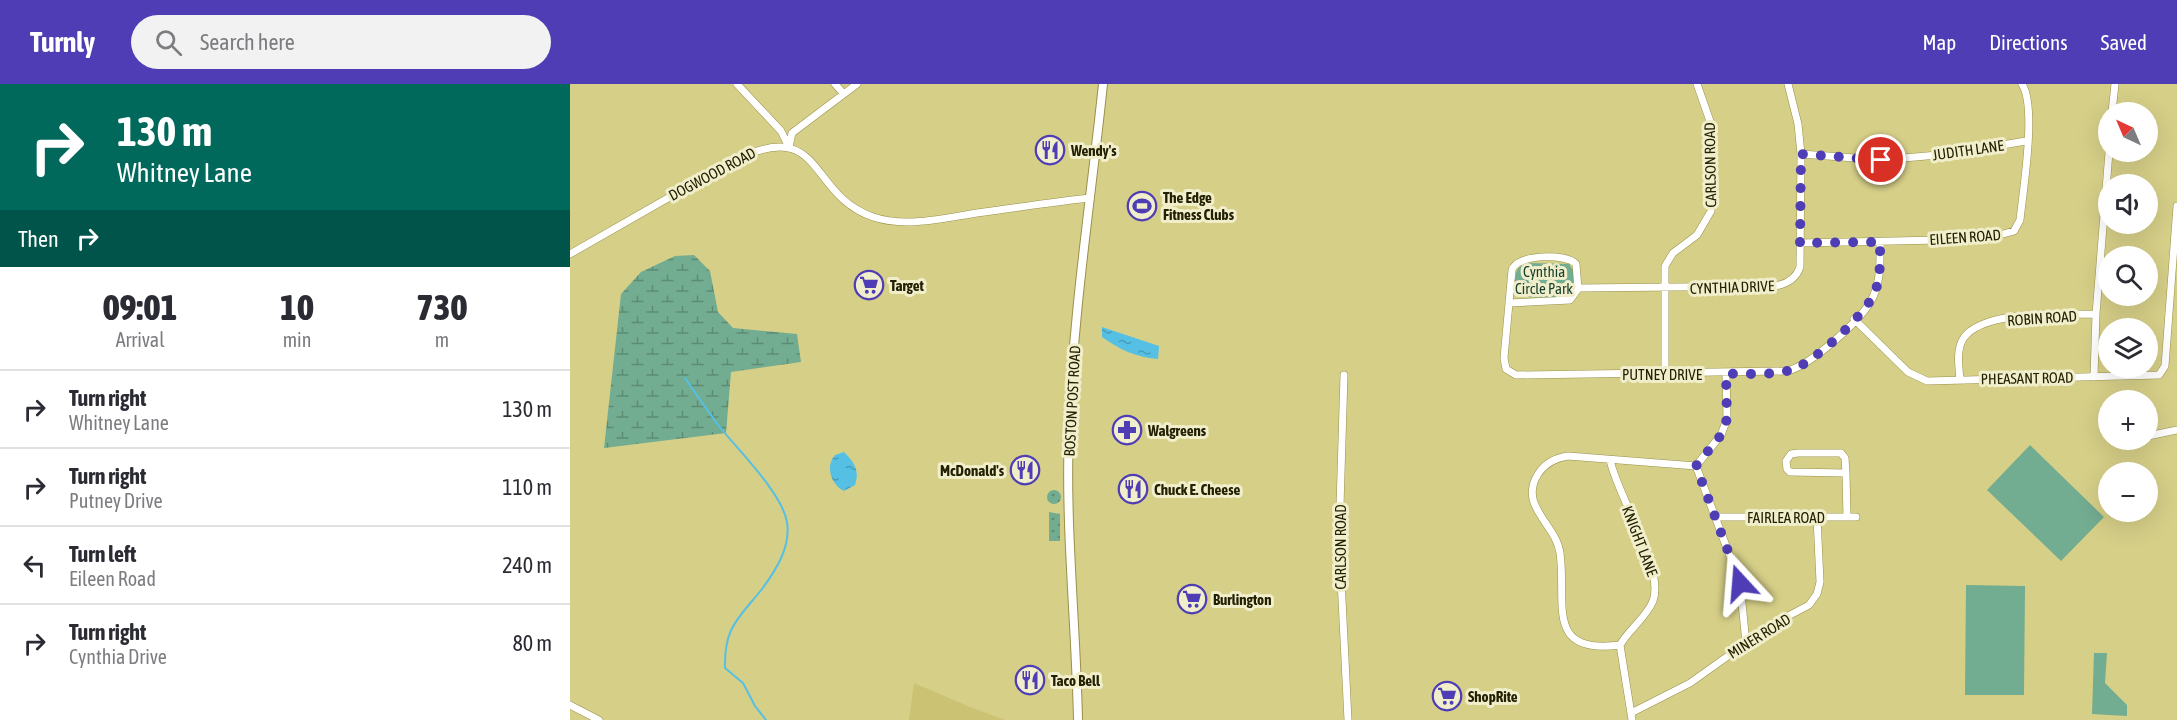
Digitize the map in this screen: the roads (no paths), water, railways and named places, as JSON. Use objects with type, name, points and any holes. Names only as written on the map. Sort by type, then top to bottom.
[{"type":"main road","name":"BOSTON POST ROAD","points":[[1077,720],[1076,631],[1069,545],[1068,432],[1073,355],[1103,84]]},
{"type":"street","points":[[737,84],[780,131],[789,147],[807,158],[851,206],[884,220],[927,220],[1090,198]]},
{"type":"street","points":[[835,84],[843,93]]},
{"type":"street","points":[[789,147],[792,133],[857,84]]},
{"type":"street","name":"CARLSON ROAD","points":[[1665,373],[1664,289],[1667,261],[1697,235],[1711,211],[1711,124],[1697,84]]},
{"type":"street","name":"CYNTHIA DRIVE","points":[[1579,288],[1664,289],[1784,284],[1798,272],[1801,154],[1798,124],[1788,84]]},
{"type":"street","name":"EILEEN ROAD","points":[[1800,243],[1986,239],[2012,233],[2020,220],[2029,107],[2028,96],[2022,84]]},
{"type":"street","points":[[2113,102],[2115,84]]},
{"type":"street","name":"JUDITH LANE","points":[[1801,154],[1881,160],[1949,154],[2026,141]]},
{"type":"street","name":"DOGWOOD ROAD","points":[[570,254],[752,151],[773,146],[789,147]]},
{"type":"street","points":[[2094,377],[2096,314],[2108,162]]},
{"type":"street","name":"PHEASANT ROAD","points":[[1854,320],[1912,376],[1927,381],[2152,377],[2164,369],[2177,206]]},
{"type":"street","name":"PUTNEY DRIVE","points":[[1509,303],[1504,358],[1506,369],[1512,374],[1779,372],[1798,368],[1818,355],[1871,301],[1880,273],[1880,242]]},
{"type":"street","points":[[1523,259],[1571,259],[1578,268],[1579,288],[1574,297],[1566,302],[1509,303],[1513,267],[1523,259]]},
{"type":"street","name":"ROBIN ROAD","points":[[1960,380],[1959,350],[1964,338],[1978,326],[2029,315],[2096,314]]},
{"type":"street","points":[[1696,466],[1721,435],[1727,419],[1726,374]]},
{"type":"street","name":"CARLSON ROAD","points":[[1344,375],[1339,538],[1348,720]]},
{"type":"street","points":[[2158,434],[2177,430]]},
{"type":"street","points":[[1846,473],[1795,473],[1787,470],[1786,460],[1791,454],[1798,453],[1841,453],[1845,458],[1846,473],[1847,517]]},
{"type":"street","points":[[1632,716],[1620,645],[1588,646],[1578,642],[1566,629],[1561,614],[1559,550],[1532,497],[1535,478],[1550,462],[1568,456],[1696,466]]},
{"type":"street","name":"KNIGHT LANE","points":[[1610,460],[1657,586],[1650,608],[1625,635],[1620,645]]},
{"type":"street","points":[[1696,466],[1740,583],[1746,643]]},
{"type":"street","name":"FAIRLEA ROAD","points":[[1716,517],[1856,517]]},
{"type":"street","name":"MINER ROAD","points":[[1632,716],[1690,683],[1773,624],[1799,612],[1817,594],[1820,582],[1817,517]]},
{"type":"street","points":[[570,705],[599,720]]},
{"type":"water","points":[[1102,327],[1159,346],[1158,359],[1136,355],[1115,345],[1102,337]]},
{"type":"water","points":[[844,452],[853,463],[857,475],[855,485],[844,491],[833,480],[830,464],[835,455]]},
{"type":"waterway","points":[[685,378],[719,426],[768,485],[777,498],[787,522],[787,540],[781,558],[767,582],[734,624],[725,654],[725,668],[743,683],[755,706],[766,720]]},
{"type":"place","name":"Wendy's","points":[[1050,150]]},
{"type":"place","name":"The Edge Fitness Clubs","points":[[1142,206]]},
{"type":"place","name":"Target","points":[[869,285]]},
{"type":"place","name":"Walgreens","points":[[1127,430]]},
{"type":"place","name":"McDonald's","points":[[1025,470]]},
{"type":"place","name":"Chuck E. Cheese","points":[[1133,489]]},
{"type":"place","name":"Burlington","points":[[1192,599]]},
{"type":"place","name":"Taco Bell","points":[[1030,680]]},
{"type":"place","name":"ShopRite","points":[[1447,696]]},
{"type":"park label","name":"Cynthia Circle Park","points":[[1544,280]]}]
